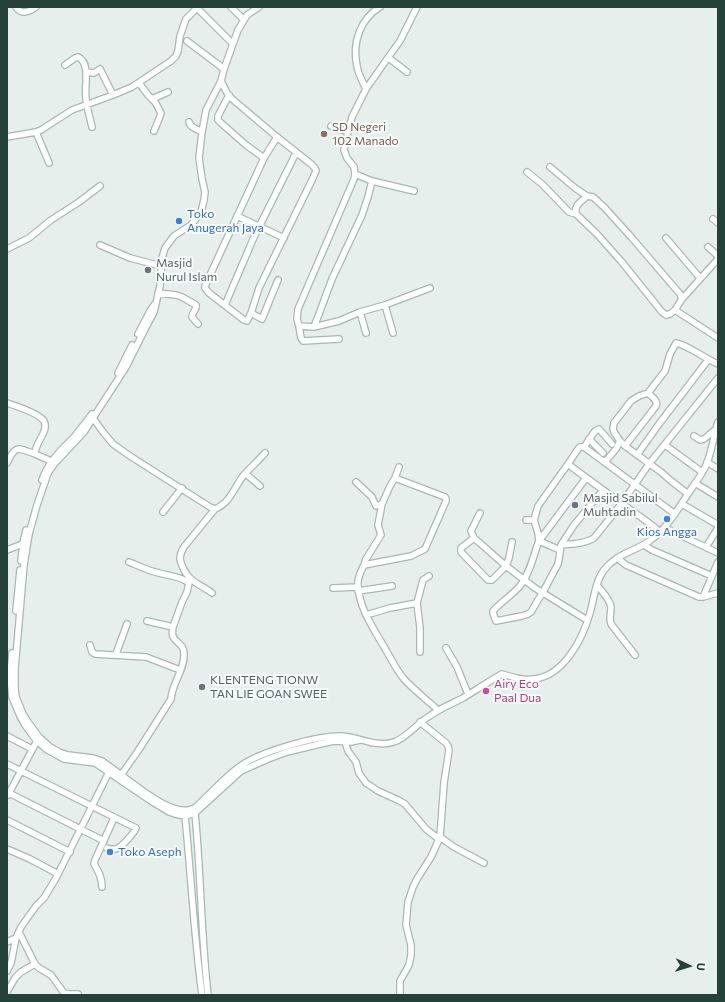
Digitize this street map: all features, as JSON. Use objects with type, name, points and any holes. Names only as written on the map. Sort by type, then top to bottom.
[{"type":"street","points":[[16,7],[18,11],[24,12],[36,7]]},
{"type":"street","points":[[231,7],[244,20]]},
{"type":"street","points":[[259,7],[247,15],[238,30],[221,80],[206,110],[199,158],[205,192],[201,212],[191,225],[174,236],[162,255],[160,282],[154,312],[126,367],[80,436],[55,463],[48,473],[25,543],[15,668],[16,697],[23,714],[38,739],[68,756],[93,758],[102,761],[152,797],[177,810],[193,809],[230,774],[250,760],[278,750],[304,745],[334,741],[351,742],[362,740]]},
{"type":"street","points":[[366,89],[357,66],[356,43],[365,19],[380,7]]},
{"type":"street","points":[[339,339],[303,341],[297,319],[298,309],[348,194],[355,174],[354,168],[345,152],[352,117],[366,89],[400,41],[417,7]]},
{"type":"street","points":[[7,137],[36,132],[46,128],[72,110],[113,95],[139,83],[176,56],[186,19],[198,8],[233,44]]},
{"type":"street","points":[[187,41],[224,69]]},
{"type":"street","points":[[65,65],[75,58],[79,57],[82,59],[86,72],[86,104],[92,127]]},
{"type":"street","points":[[387,59],[390,59],[407,72]]},
{"type":"street","points":[[86,72],[92,73],[100,69],[113,95]]},
{"type":"street","points":[[221,80],[229,96],[277,138],[311,164],[316,171],[260,288],[247,321],[240,318],[209,293],[205,286],[264,158],[277,138]]},
{"type":"street","points":[[139,83],[152,99],[161,114],[154,131]]},
{"type":"street","points":[[152,99],[168,92]]},
{"type":"street","points":[[229,96],[218,116],[218,120],[246,145],[264,158]]},
{"type":"street","points":[[189,122],[192,127],[202,132]]},
{"type":"street","points":[[331,126],[348,132]]},
{"type":"street","points":[[36,132],[49,162]]},
{"type":"street","points":[[225,305],[260,226],[296,153]]},
{"type":"street","points":[[550,167],[575,188],[587,196],[593,197],[604,207],[620,223],[682,299]]},
{"type":"street","points":[[527,172],[542,184],[569,212],[576,214],[596,233],[666,315],[675,310],[682,299],[718,258],[708,247]]},
{"type":"street","points":[[355,174],[372,181],[414,191]]},
{"type":"street","points":[[314,327],[332,279],[362,215],[372,181]]},
{"type":"street","points":[[7,249],[29,238],[51,220],[100,186]]},
{"type":"street","points":[[576,214],[575,209],[577,205],[587,196]]},
{"type":"street","points":[[237,216],[284,238]]},
{"type":"street","points":[[666,238],[700,278]]},
{"type":"street","points":[[100,245],[130,258],[161,266]]},
{"type":"street","points":[[250,313],[262,319],[278,280]]},
{"type":"street","points":[[299,326],[314,327],[339,321],[360,312],[385,305],[430,288]]},
{"type":"street","points":[[158,293],[176,295],[196,305],[196,310],[192,317],[198,324]]},
{"type":"street","points":[[155,303],[121,367],[91,415],[51,461],[44,472],[29,520],[18,586],[9,694],[25,725],[46,749],[59,757],[70,760],[93,762],[160,807],[169,812],[184,816],[196,813],[241,772],[318,738],[341,736],[371,743],[394,742],[438,710],[502,674],[525,680],[548,676],[557,670],[568,657],[581,636],[590,615],[600,575],[609,564],[617,558],[644,545],[665,528],[702,472],[707,462],[718,422]]},
{"type":"street","points":[[385,305],[393,333]]},
{"type":"street","points":[[675,310],[718,338]]},
{"type":"street","points":[[360,312],[366,332]]},
{"type":"street","points":[[688,494],[625,446],[613,430],[614,423],[631,401],[648,393],[665,371],[670,354],[676,343],[718,364]]},
{"type":"street","points":[[637,455],[708,360]]},
{"type":"street","points":[[539,541],[560,547],[590,541],[594,538],[622,503],[649,464],[718,378]]},
{"type":"street","points":[[625,446],[656,406],[656,401],[648,393]]},
{"type":"street","points":[[7,403],[36,414],[44,421],[44,431],[35,454]]},
{"type":"street","points":[[93,418],[114,444],[169,481],[215,509]]},
{"type":"street","points":[[539,541],[534,520],[537,509],[578,449],[580,447],[584,447],[595,431],[599,429],[612,444]]},
{"type":"street","points":[[694,436],[700,440],[704,439],[716,429]]},
{"type":"street","points":[[589,439],[603,453]]},
{"type":"street","points":[[605,462],[616,449],[620,441]]},
{"type":"street","points":[[665,445],[702,472]]},
{"type":"street","points":[[584,447],[675,514]]},
{"type":"street","points":[[7,463],[16,449],[23,449],[51,461]]},
{"type":"street","points":[[212,593],[190,579],[183,568],[180,559],[181,553],[184,546],[215,509],[227,501],[246,474],[265,453]]},
{"type":"street","points":[[707,462],[718,469]]},
{"type":"street","points":[[568,464],[660,532]]},
{"type":"street","points":[[399,467],[382,504],[378,525],[381,535],[366,559],[358,576],[358,589],[366,615],[398,671],[410,685],[438,710]]},
{"type":"street","points":[[246,474],[260,486]]},
{"type":"street","points":[[364,565],[412,556],[425,549],[446,501],[445,498],[395,478]]},
{"type":"street","points":[[586,478],[539,541],[524,580],[518,589],[503,600],[493,611],[496,620],[528,614],[531,612],[544,592],[558,564],[560,547],[574,525],[603,490]]},
{"type":"street","points":[[356,482],[372,498],[376,506],[382,504]]},
{"type":"street","points":[[695,483],[718,497]]},
{"type":"street","points":[[164,512],[182,488]]},
{"type":"street","points":[[682,504],[718,526],[706,547]]},
{"type":"street","points":[[480,513],[471,531],[474,538],[524,580],[587,620]]},
{"type":"street","points":[[526,520],[534,520]]},
{"type":"street","points":[[665,528],[718,552]]},
{"type":"street","points":[[474,538],[461,548],[461,552],[487,580],[492,580],[506,566],[510,556],[512,542]]},
{"type":"street","points":[[7,550],[25,543]]},
{"type":"street","points":[[644,545],[652,550],[712,576]]},
{"type":"street","points":[[617,558],[626,565],[699,597],[718,593]]},
{"type":"street","points":[[121,775],[171,698],[172,689],[182,666],[184,654],[183,648],[174,640],[172,636],[173,627],[189,583],[129,562]]},
{"type":"street","points":[[703,597],[718,562]]},
{"type":"street","points":[[420,652],[420,628],[417,603],[423,580],[429,576]]},
{"type":"street","points":[[597,585],[609,600],[610,624],[635,655]]},
{"type":"street","points":[[333,588],[358,589],[392,586]]},
{"type":"street","points":[[366,615],[390,608],[417,603]]},
{"type":"street","points":[[147,621],[173,627]]},
{"type":"street","points":[[116,654],[127,624]]},
{"type":"street","points":[[90,645],[92,652],[95,654],[116,654],[146,657],[180,670]]},
{"type":"street","points":[[446,648],[457,667],[468,694]]},
{"type":"street","points":[[400,995],[400,981],[409,965],[411,955],[411,945],[406,925],[408,902],[417,878],[431,857],[439,838],[448,746],[420,722]]},
{"type":"street","points":[[7,736],[32,749]]},
{"type":"street","points":[[38,739],[8,793],[104,841]]},
{"type":"street","points":[[346,742],[348,751],[356,762],[359,773],[366,783],[378,791],[405,804],[426,829],[439,838],[484,863]]},
{"type":"street","points":[[7,764],[136,829],[132,835],[118,848],[107,848]]},
{"type":"street","points":[[7,971],[11,963],[16,938],[25,921],[44,898],[58,874],[109,772]]},
{"type":"street","points":[[196,813],[204,959],[208,995]]},
{"type":"street","points":[[184,816],[189,854],[197,961],[202,995]]},
{"type":"street","points":[[102,887],[102,879],[94,864],[114,818]]},
{"type":"street","points":[[7,820],[70,852]]},
{"type":"street","points":[[7,848],[58,874]]},
{"type":"street","points":[[20,932],[35,964],[51,975],[64,993],[78,994]]},
{"type":"street","points":[[7,942],[16,938]]},
{"type":"street","points":[[7,992],[15,978],[21,972],[35,964]]},
{"type":"place","name":"SD Negeri 102 Manado","points":[[324,134]]},
{"type":"place","name":"Toko Anugerah Jaya","points":[[179,221]]},
{"type":"place","name":"Masjid Nurul Islam","points":[[148,270]]},
{"type":"place","name":"Masjid Sabilul Muhtadin","points":[[575,505]]},
{"type":"place","name":"Kios Angga","points":[[667,519]]},
{"type":"place","name":"KLENTENG TIONW TAN LIE GOAN SWEE","points":[[202,687]]},
{"type":"place","name":"Airy Eco Paal Dua","points":[[486,691]]},
{"type":"place","name":"Toko Aseph","points":[[110,852]]}]
